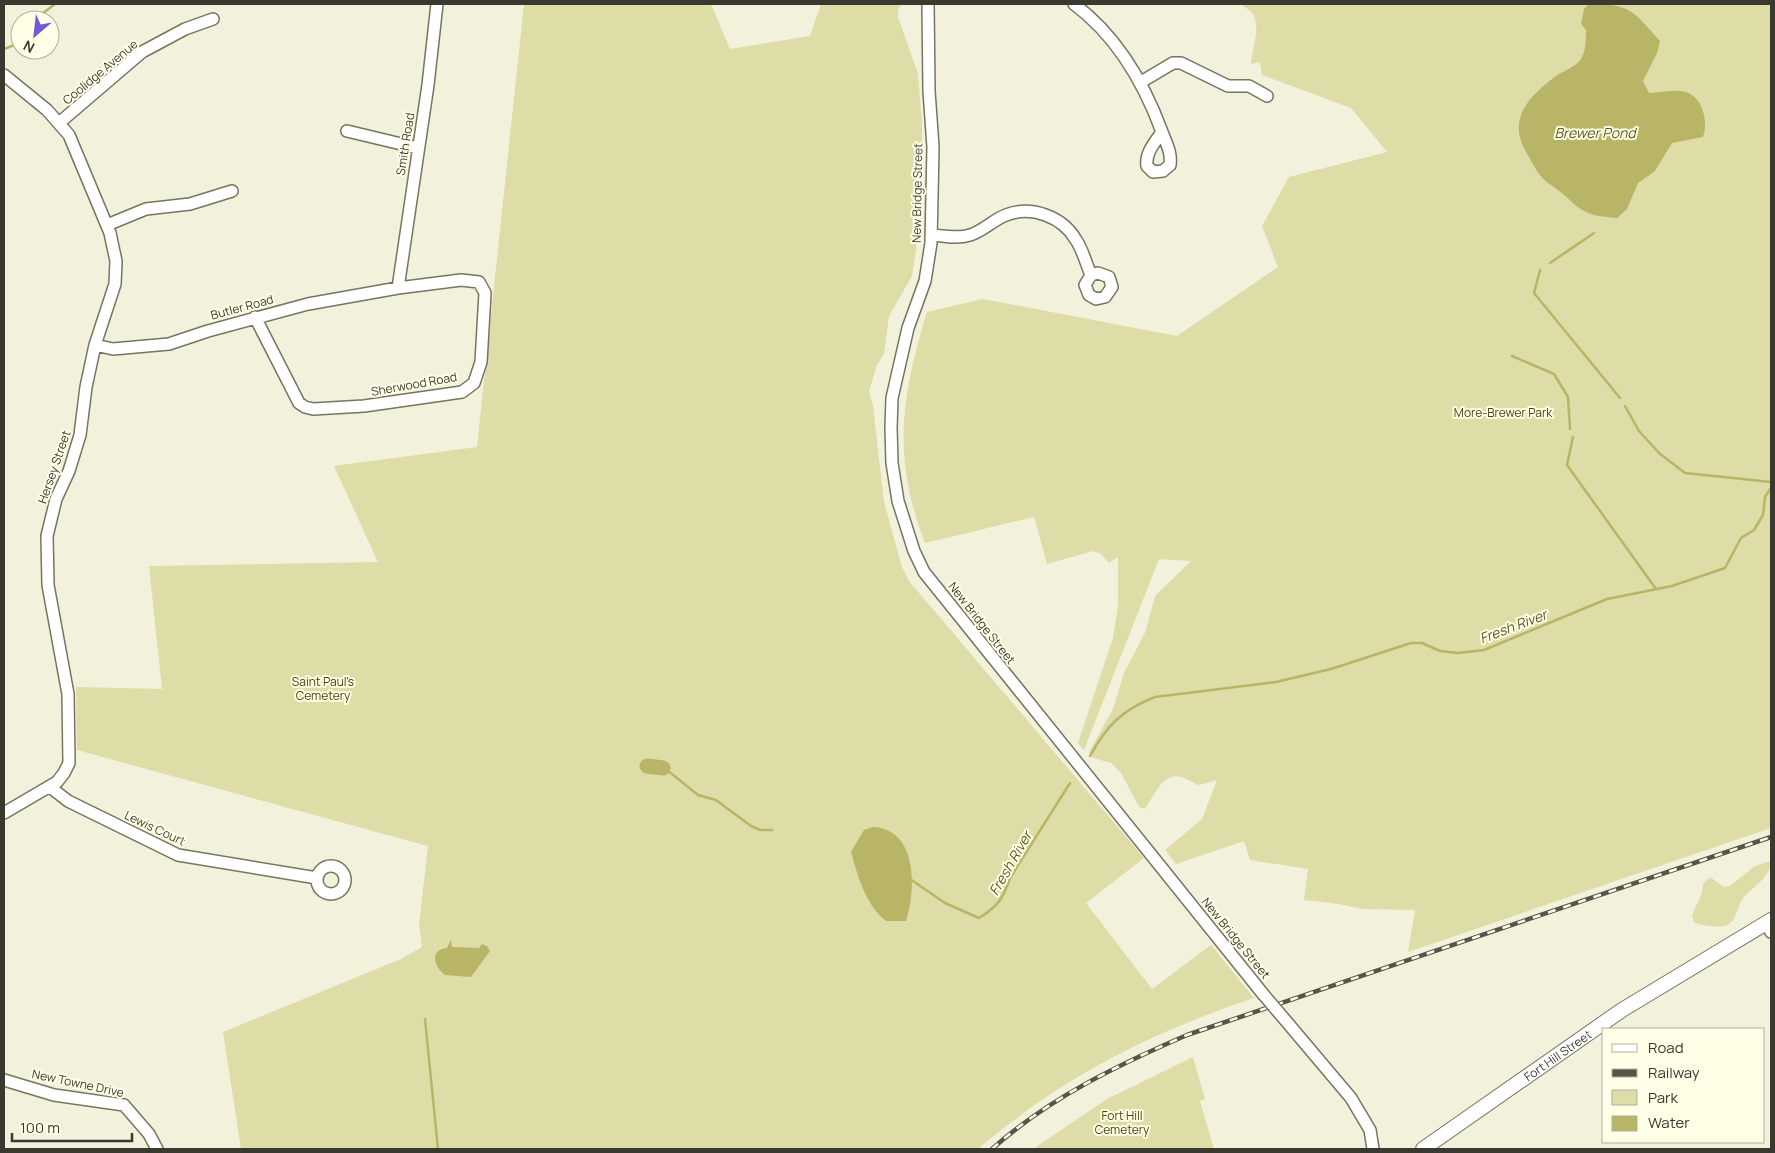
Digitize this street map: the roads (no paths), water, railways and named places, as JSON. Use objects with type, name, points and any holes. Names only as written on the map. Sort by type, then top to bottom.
[{"type":"main road","name":"Fort Hill Street","points":[[1424,1149],[1622,1010],[1770,925]]},
{"type":"street","name":"Smith Road","points":[[398,288],[437,4]]},
{"type":"street","name":"New Bridge Street","points":[[928,4],[929,92],[933,155],[932,235],[925,282],[908,328],[892,398],[893,474],[898,502],[914,550],[924,572],[1263,994],[1351,1098],[1370,1130],[1373,1148]]},
{"type":"street","points":[[1074,4],[1110,36],[1141,82],[1162,132]]},
{"type":"street","name":"Coolidge Avenue","points":[[60,123],[142,52],[185,29],[213,19]]},
{"type":"street","points":[[1141,82],[1173,63],[1181,63],[1228,86],[1249,86],[1267,96]]},
{"type":"street","name":"Hersey Street","points":[[4,75],[48,110],[74,143],[107,225],[115,252],[116,277],[95,345],[86,387],[80,435],[69,470],[56,499],[47,536],[48,585],[68,694],[70,746],[67,768],[61,778],[50,787],[4,813]]},
{"type":"street","points":[[347,131],[418,148]]},
{"type":"street","points":[[107,225],[146,209],[190,204],[232,191]]},
{"type":"street","points":[[932,235],[960,237],[971,235],[1009,214],[1033,211],[1043,214],[1068,229],[1077,241],[1091,275]]},
{"type":"street","name":"Sherwood Road","points":[[255,317],[294,395],[305,407],[364,406],[462,392],[474,382],[481,362],[485,293],[479,282],[461,280],[398,288]]},
{"type":"street","name":"Butler Road","points":[[95,345],[113,349],[169,344],[255,317],[308,304],[398,288]]},
{"type":"street","name":"Lewis Court","points":[[50,787],[59,796],[83,809],[182,856],[317,878]]},
{"type":"street","name":"New Towne Drive","points":[[4,1080],[54,1095],[124,1106],[149,1134],[157,1149]]},
{"type":"water","name":"Brewer Pond","points":[[1589,4],[1603,4],[1623,8],[1637,16],[1660,41],[1657,53],[1643,81],[1649,93],[1680,91],[1694,96],[1702,108],[1705,123],[1703,137],[1672,143],[1655,171],[1638,183],[1627,209],[1617,218],[1603,217],[1586,212],[1547,182],[1526,152],[1519,129],[1524,109],[1537,92],[1556,76],[1576,64],[1583,56],[1586,30],[1581,24],[1584,9]]},
{"type":"water","points":[[873,827],[888,830],[899,838],[906,849],[912,878],[906,921],[886,921],[873,906],[860,880],[851,852],[864,830]]},
{"type":"water","points":[[451,940],[452,947],[479,948],[482,944],[487,946],[490,951],[471,977],[445,975],[438,968],[435,959],[436,955],[441,949],[447,948]]},
{"type":"waterway","points":[[47,10],[55,4]]},
{"type":"waterway","points":[[4,49],[10,47]]},
{"type":"waterway","points":[[1550,263],[1594,233]]},
{"type":"waterway","points":[[1540,270],[1534,293],[1620,398]]},
{"type":"waterway","points":[[1512,356],[1554,374],[1568,397],[1570,429]]},
{"type":"waterway","points":[[1625,406],[1639,431],[1659,453],[1685,473],[1771,482]]},
{"type":"waterway","points":[[1573,437],[1567,465],[1656,589]]},
{"type":"waterway","name":"Fresh River","points":[[1090,756],[1109,727],[1116,720],[1133,707],[1155,697],[1276,682],[1331,669],[1411,643],[1422,643],[1440,651],[1458,653],[1484,650],[1607,599],[1672,586],[1725,568],[1741,538],[1754,530],[1763,515],[1765,497],[1771,488]]},
{"type":"waterway","points":[[647,766],[663,768]]},
{"type":"waterway","points":[[667,770],[698,795],[716,800],[751,826],[760,830],[772,830]]},
{"type":"waterway","name":"Fresh River","points":[[910,879],[945,903],[979,918],[991,910],[999,901],[1010,878],[1070,783]]},
{"type":"waterway","points":[[425,1019],[438,1149]]},
{"type":"railway","points":[[992,1149],[1061,1098],[1135,1058],[1187,1035],[1771,837]]},
{"type":"park label","name":"More-Brewer Park","points":[[1503,412]]},
{"type":"park label","name":"Saint Paul's Cemetery","points":[[323,688]]},
{"type":"park label","name":"Fort Hill Cemetery","points":[[1122,1122]]}]
